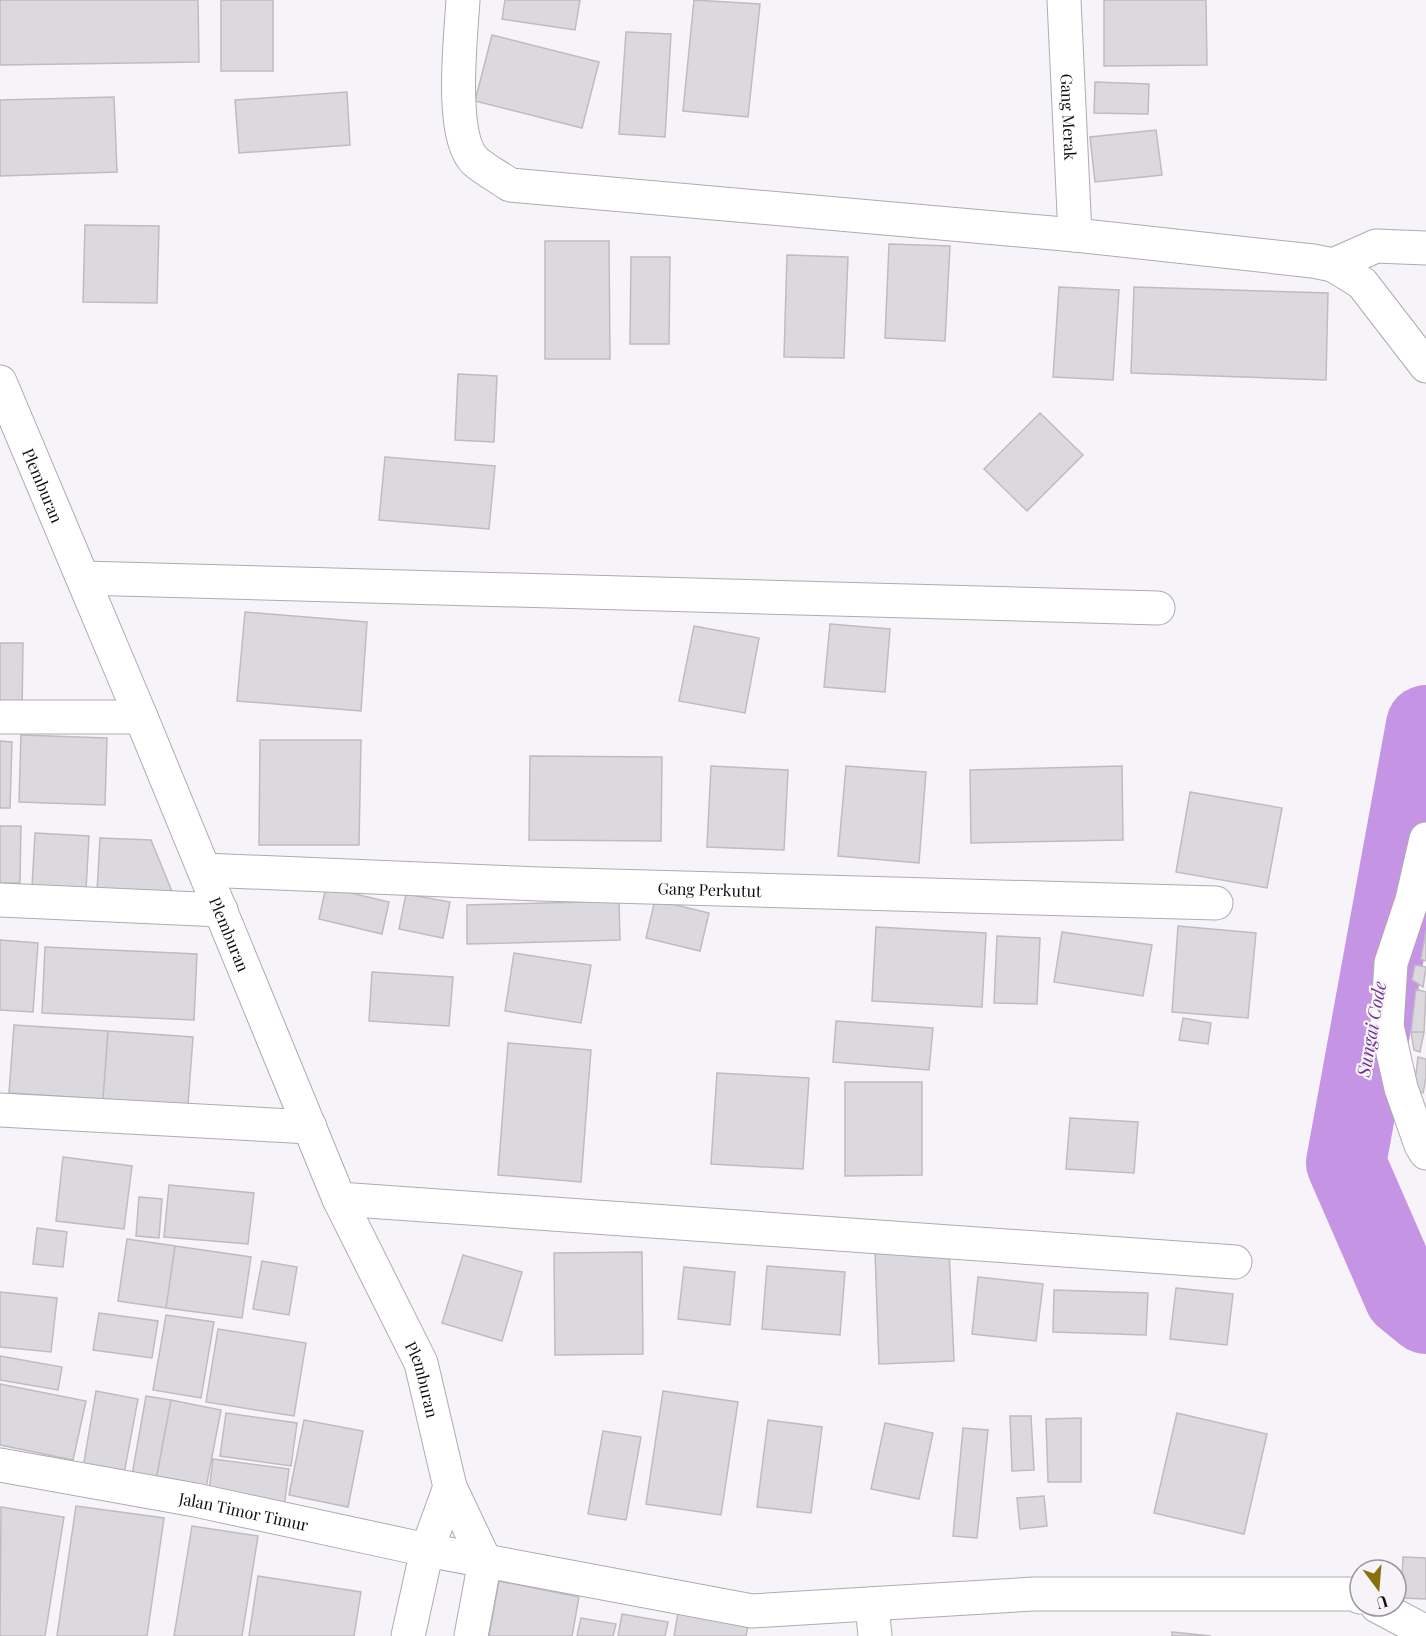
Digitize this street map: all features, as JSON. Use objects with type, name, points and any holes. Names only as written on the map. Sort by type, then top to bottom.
[{"type":"street","points":[[463,0],[458,107],[465,142],[474,160],[510,185],[1075,235],[1313,261],[1333,265],[1362,283],[1426,366]]},
{"type":"street","name":"Gang Merak","points":[[1064,0],[1075,235]]},
{"type":"street","points":[[1333,265],[1376,246],[1426,249]]},
{"type":"street","name":"Plemburan","points":[[0,382],[10,433],[83,578],[339,1199],[421,1363],[450,1487],[484,1561]]},
{"type":"street","points":[[83,578],[1158,608]]},
{"type":"street","points":[[0,717],[141,717]]},
{"type":"street","points":[[1426,839],[1412,900],[1391,963],[1387,1026],[1401,1088],[1426,1153]]},
{"type":"street","name":"Gang Perkutut","points":[[204,870],[552,884],[1216,903]]},
{"type":"street","points":[[0,900],[221,910]]},
{"type":"street","points":[[0,1110],[310,1127]]},
{"type":"street","points":[[339,1199],[1235,1262]]},
{"type":"street","name":"Jalan Timor Timur","points":[[0,1465],[195,1500],[427,1550],[752,1611],[1033,1594],[1348,1594]]},
{"type":"street","points":[[408,1636],[427,1550],[450,1487]]},
{"type":"street","points":[[471,1636],[484,1561]]},
{"type":"street","points":[[872,1604],[875,1636]]},
{"type":"street","points":[[1400,1618],[1426,1632]]},
{"type":"building","points":[[0,0],[198,0],[199,62],[0,65]]},
{"type":"building","points":[[221,0],[273,0],[273,71],[221,71]]},
{"type":"building","points":[[505,0],[580,0],[575,30],[502,19]]},
{"type":"building","points":[[694,0],[760,4],[748,117],[683,111]]},
{"type":"building","points":[[1104,0],[1206,0],[1207,65],[1104,66]]},
{"type":"building","points":[[626,32],[671,34],[665,137],[619,134]]},
{"type":"building","points":[[492,35],[599,62],[582,128],[475,101]]},
{"type":"building","points":[[1095,82],[1149,84],[1148,114],[1094,113]]},
{"type":"building","points":[[347,92],[350,145],[239,153],[235,100]]},
{"type":"building","points":[[114,97],[117,172],[0,176],[0,100]]},
{"type":"building","points":[[1156,130],[1162,175],[1095,182],[1090,137]]},
{"type":"building","points":[[85,225],[159,226],[157,303],[83,302]]},
{"type":"building","points":[[545,241],[609,241],[610,359],[545,359]]},
{"type":"building","points":[[889,244],[950,246],[945,341],[885,338]]},
{"type":"building","points":[[787,255],[848,257],[844,358],[784,357]]},
{"type":"building","points":[[631,257],[670,257],[669,344],[630,344]]},
{"type":"building","points":[[1059,287],[1119,290],[1113,380],[1053,377]]},
{"type":"building","points":[[1134,287],[1328,293],[1326,380],[1131,373]]},
{"type":"building","points":[[458,374],[497,376],[494,442],[455,440]]},
{"type":"building","points":[[1040,413],[1083,455],[1027,511],[984,469]]},
{"type":"building","points":[[385,457],[495,466],[489,529],[379,520]]},
{"type":"building","points":[[245,612],[367,622],[361,711],[237,701]]},
{"type":"building","points":[[830,624],[890,629],[885,692],[824,687]]},
{"type":"building","points":[[694,626],[759,638],[745,713],[679,701]]},
{"type":"building","points":[[0,643],[23,643],[22,715],[0,715]]},
{"type":"building","points":[[21,735],[107,738],[105,805],[19,802]]},
{"type":"building","points":[[260,740],[361,740],[359,845],[259,845]]},
{"type":"building","points":[[0,741],[12,742],[10,808],[0,808]]},
{"type":"building","points":[[530,756],[662,757],[661,841],[529,840]]},
{"type":"building","points":[[711,766],[788,770],[784,850],[707,847]]},
{"type":"building","points":[[846,766],[926,772],[919,863],[838,856]]},
{"type":"building","points":[[1122,766],[1123,840],[971,843],[970,770]]},
{"type":"building","points":[[1190,792],[1282,808],[1267,888],[1176,872]]},
{"type":"building","points":[[0,826],[21,826],[20,883],[0,883]]},
{"type":"building","points":[[35,833],[89,836],[86,890],[32,887]]},
{"type":"building","points":[[100,838],[151,840],[173,894],[97,892]]},
{"type":"building","points":[[326,887],[389,902],[382,934],[319,919]]},
{"type":"building","points":[[406,894],[450,902],[443,938],[399,929]]},
{"type":"building","points":[[655,900],[709,913],[700,951],[646,938]]},
{"type":"building","points":[[619,901],[620,940],[467,944],[467,905]]},
{"type":"building","points":[[1178,926],[1256,933],[1248,1018],[1172,1012]]},
{"type":"building","points":[[876,927],[986,933],[982,1007],[872,1001]]},
{"type":"building","points":[[1426,930],[1426,961],[1421,959]]},
{"type":"building","points":[[1062,932],[1152,945],[1143,996],[1054,982]]},
{"type":"building","points":[[997,936],[1040,938],[1037,1004],[994,1003]]},
{"type":"building","points":[[0,940],[38,943],[33,1012],[0,1010]]},
{"type":"building","points":[[45,947],[197,954],[194,1020],[42,1013]]},
{"type":"building","points":[[514,953],[591,965],[581,1023],[505,1011]]},
{"type":"building","points":[[1415,965],[1426,967],[1423,987],[1412,980]]},
{"type":"building","points":[[372,972],[453,977],[449,1026],[369,1021]]},
{"type":"building","points":[[1416,989],[1426,992],[1424,1032],[1411,1032]]},
{"type":"building","points":[[1183,1018],[1211,1023],[1208,1044],[1179,1040]]},
{"type":"building","points":[[836,1021],[933,1028],[929,1070],[833,1062]]},
{"type":"building","points":[[14,1025],[108,1031],[103,1099],[9,1093]]},
{"type":"building","points":[[108,1031],[193,1037],[188,1105],[103,1099]]},
{"type":"building","points":[[1411,1032],[1424,1032],[1420,1052],[1414,1050]]},
{"type":"building","points":[[508,1043],[591,1050],[581,1182],[498,1175]]},
{"type":"building","points":[[1418,1057],[1426,1059],[1423,1093],[1414,1089]]},
{"type":"building","points":[[717,1073],[809,1078],[803,1169],[711,1164]]},
{"type":"building","points":[[845,1082],[922,1082],[922,1175],[845,1176]]},
{"type":"building","points":[[1070,1118],[1138,1122],[1134,1173],[1066,1169]]},
{"type":"building","points":[[63,1157],[132,1166],[124,1229],[56,1221]]},
{"type":"building","points":[[169,1185],[254,1193],[248,1244],[164,1237]]},
{"type":"building","points":[[139,1197],[162,1199],[159,1238],[136,1236]]},
{"type":"building","points":[[37,1228],[67,1232],[63,1267],[33,1264]]},
{"type":"building","points":[[127,1239],[175,1246],[166,1308],[118,1301]]},
{"type":"building","points":[[175,1246],[251,1257],[242,1318],[166,1308]]},
{"type":"building","points":[[949,1249],[954,1361],[879,1364],[875,1252]]},
{"type":"building","points":[[642,1252],[643,1354],[555,1355],[554,1253]]},
{"type":"building","points":[[463,1255],[522,1272],[502,1341],[442,1323]]},
{"type":"building","points":[[262,1261],[297,1267],[289,1315],[253,1309]]},
{"type":"building","points":[[767,1266],[845,1272],[840,1335],[762,1329]]},
{"type":"building","points":[[684,1267],[735,1272],[730,1325],[678,1319]]},
{"type":"building","points":[[978,1277],[1043,1284],[1036,1341],[972,1334]]},
{"type":"building","points":[[1176,1288],[1233,1294],[1227,1345],[1170,1339]]},
{"type":"building","points":[[1054,1290],[1148,1293],[1146,1335],[1053,1332]]},
{"type":"building","points":[[0,1292],[57,1298],[51,1352],[0,1347]]},
{"type":"building","points":[[99,1313],[158,1321],[152,1358],[93,1350]]},
{"type":"building","points":[[166,1315],[214,1322],[201,1398],[153,1390]]},
{"type":"building","points":[[218,1329],[306,1343],[294,1416],[206,1402]]},
{"type":"building","points":[[0,1356],[62,1367],[58,1390],[0,1380]]},
{"type":"building","points":[[0,1384],[86,1401],[73,1460],[0,1445]]},
{"type":"building","points":[[96,1391],[138,1399],[124,1474],[83,1468]]},
{"type":"building","points":[[663,1391],[738,1402],[721,1515],[646,1504]]},
{"type":"building","points":[[146,1396],[171,1400],[156,1480],[132,1475]]},
{"type":"building","points":[[171,1400],[221,1410],[206,1488],[156,1480]]},
{"type":"building","points":[[226,1413],[297,1423],[291,1466],[220,1456]]},
{"type":"building","points":[[1177,1413],[1267,1434],[1244,1534],[1154,1513]]},
{"type":"building","points":[[1010,1416],[1031,1416],[1034,1470],[1012,1471]]},
{"type":"building","points":[[1081,1418],[1081,1482],[1048,1482],[1046,1419]]},
{"type":"building","points":[[304,1420],[363,1431],[348,1507],[289,1495]]},
{"type":"building","points":[[768,1420],[822,1427],[811,1513],[757,1507]]},
{"type":"building","points":[[885,1423],[933,1433],[919,1499],[871,1489]]},
{"type":"building","points":[[963,1428],[988,1430],[977,1538],[953,1536]]},
{"type":"building","points":[[603,1431],[641,1437],[626,1520],[588,1514]]},
{"type":"building","points":[[213,1459],[289,1469],[284,1508],[208,1498]]},
{"type":"building","points":[[1044,1496],[1047,1526],[1020,1529],[1017,1498]]},
{"type":"building","points":[[76,1506],[164,1518],[147,1636],[57,1636]]},
{"type":"building","points":[[1,1507],[64,1517],[45,1636],[0,1636]]},
{"type":"building","points":[[192,1526],[258,1536],[242,1636],[174,1636]]},
{"type":"building","points":[[1403,1557],[1426,1558],[1426,1599],[1408,1598],[1408,1558]]},
{"type":"building","points":[[258,1576],[361,1592],[354,1636],[249,1636]]},
{"type":"building","points":[[499,1581],[579,1597],[572,1636],[489,1636]]},
{"type":"building","points":[[678,1613],[748,1626],[746,1636],[674,1636]]},
{"type":"building","points":[[622,1614],[668,1622],[665,1636],[618,1636]]},
{"type":"building","points":[[581,1618],[616,1624],[613,1636],[577,1636]]},
{"type":"building","points":[[1172,1632],[1211,1636],[1172,1636]]},
{"type":"waterway","name":"Sungai Code","points":[[1426,725],[1346,1163],[1404,1296],[1426,1314]]}]
